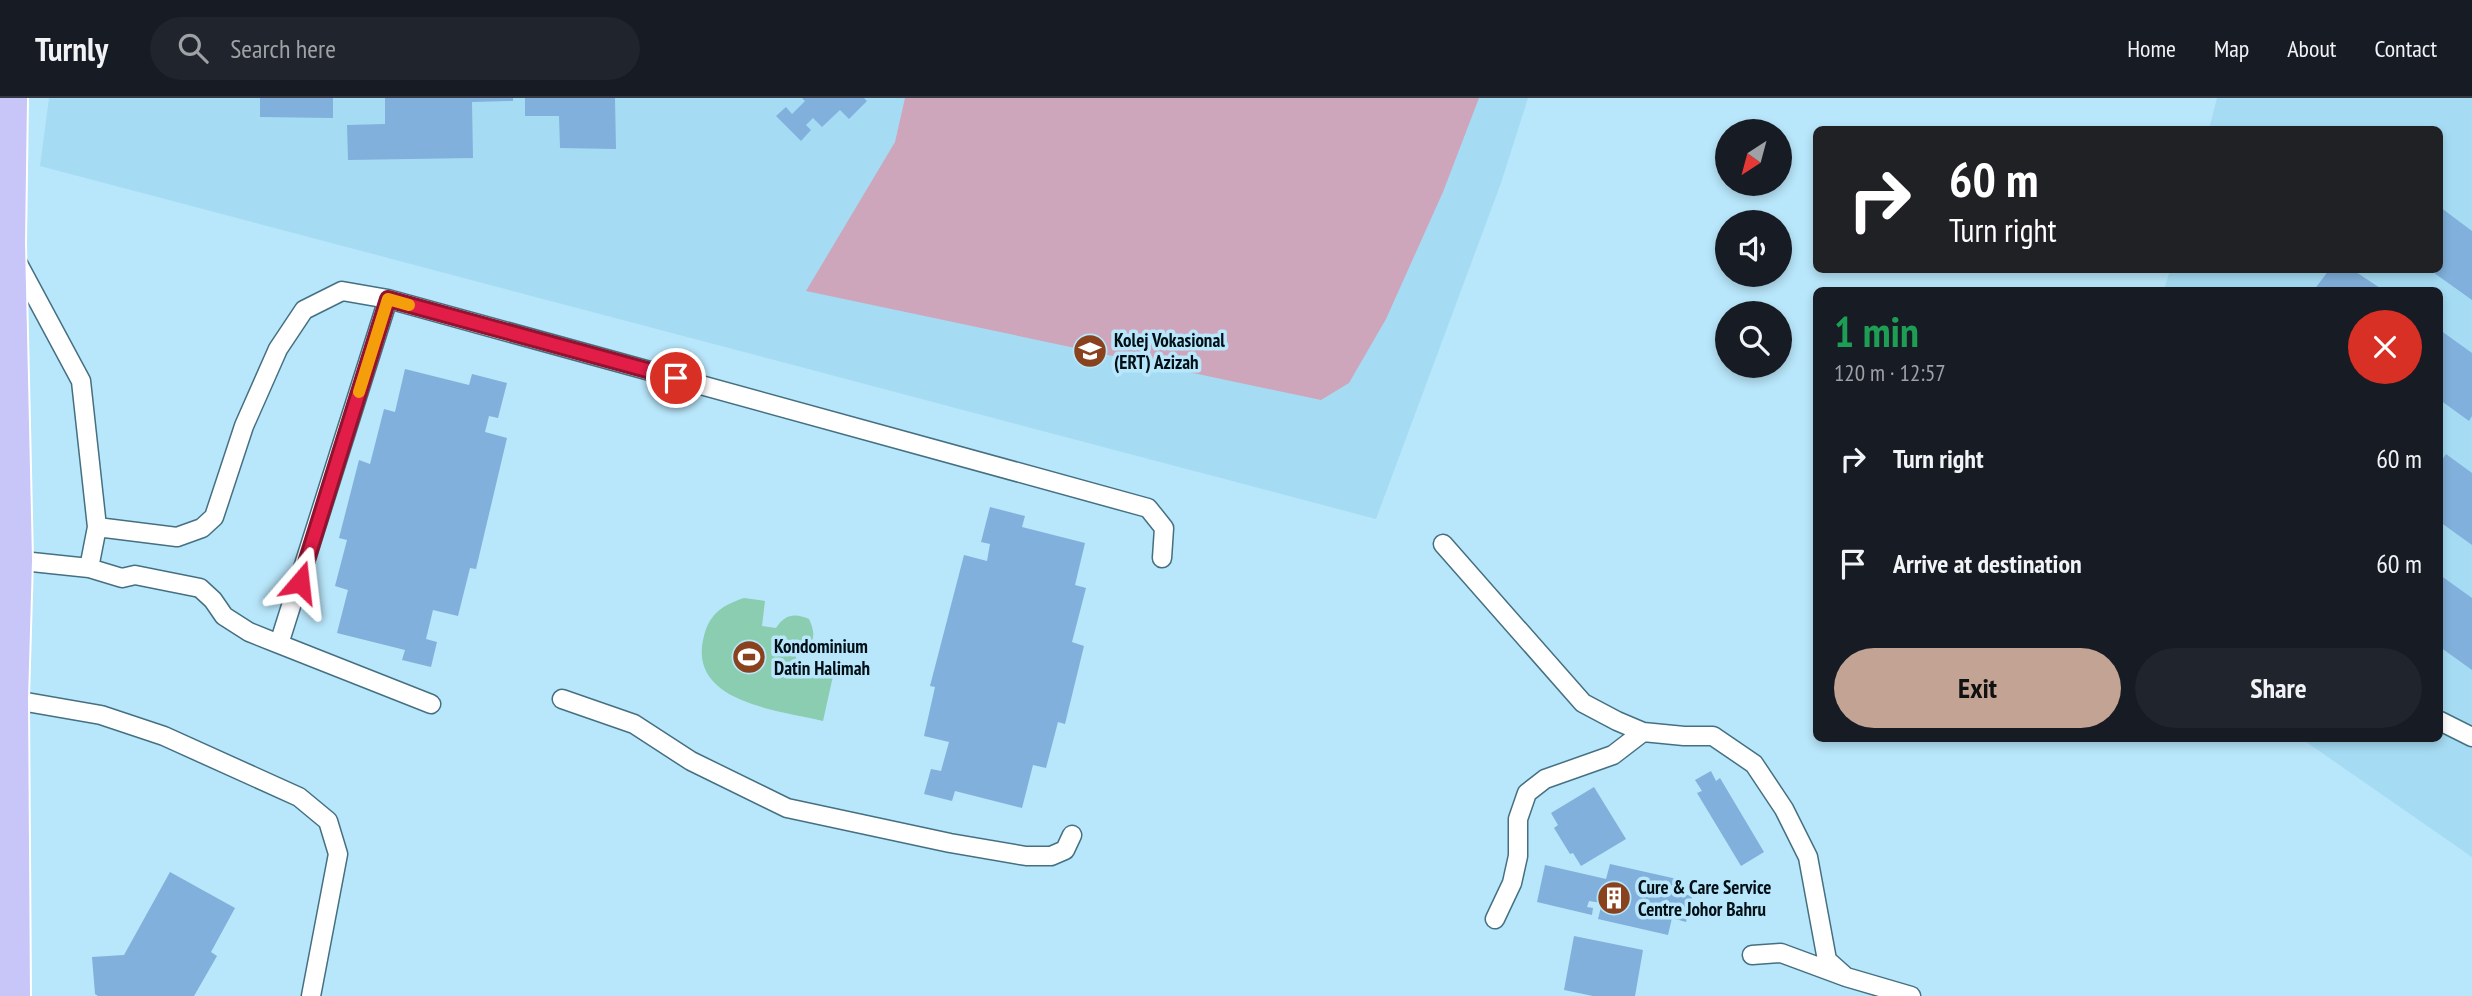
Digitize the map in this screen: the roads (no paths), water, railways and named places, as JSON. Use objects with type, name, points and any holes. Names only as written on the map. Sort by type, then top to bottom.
[{"type":"main road","points":[[8,98],[6,243],[13,560],[9,699],[11,996]]},
{"type":"lane","points":[[6,243],[81,381],[97,527],[89,568]]},
{"type":"lane","points":[[97,527],[177,537],[202,528],[214,517],[244,426],[278,349],[304,310],[342,291],[388,299],[1148,508],[1164,528],[1162,558]]},
{"type":"lane","points":[[279,644],[388,299]]},
{"type":"lane","points":[[1443,544],[1583,703],[1617,722],[1643,732],[1713,736],[1754,764],[1784,809],[1808,857],[1827,960],[1846,976]]},
{"type":"lane","points":[[13,560],[89,568],[122,578],[135,575],[200,588],[224,616],[249,632],[432,704]]},
{"type":"lane","points":[[9,699],[101,715],[164,736],[299,797],[328,821],[338,854],[310,996]]},
{"type":"lane","points":[[562,699],[634,724],[691,761],[787,808],[950,843],[1026,856],[1051,856],[1065,850],[1072,835]]},
{"type":"lane","points":[[2443,722],[2472,737]]},
{"type":"lane","points":[[1494,919],[1512,883],[1518,856],[1518,819],[1527,793],[1545,779],[1612,755],[1643,732]]},
{"type":"lane","points":[[1752,955],[1782,953],[1911,996]]},
{"type":"place","name":"Kolej Vokasional (ERT) Azizah","points":[[1090,351]]},
{"type":"place","name":"Kondominium Datin Halimah","points":[[749,657]]},
{"type":"place","name":"Cure & Care Service Centre Johor Bahru","points":[[1614,898]]}]
